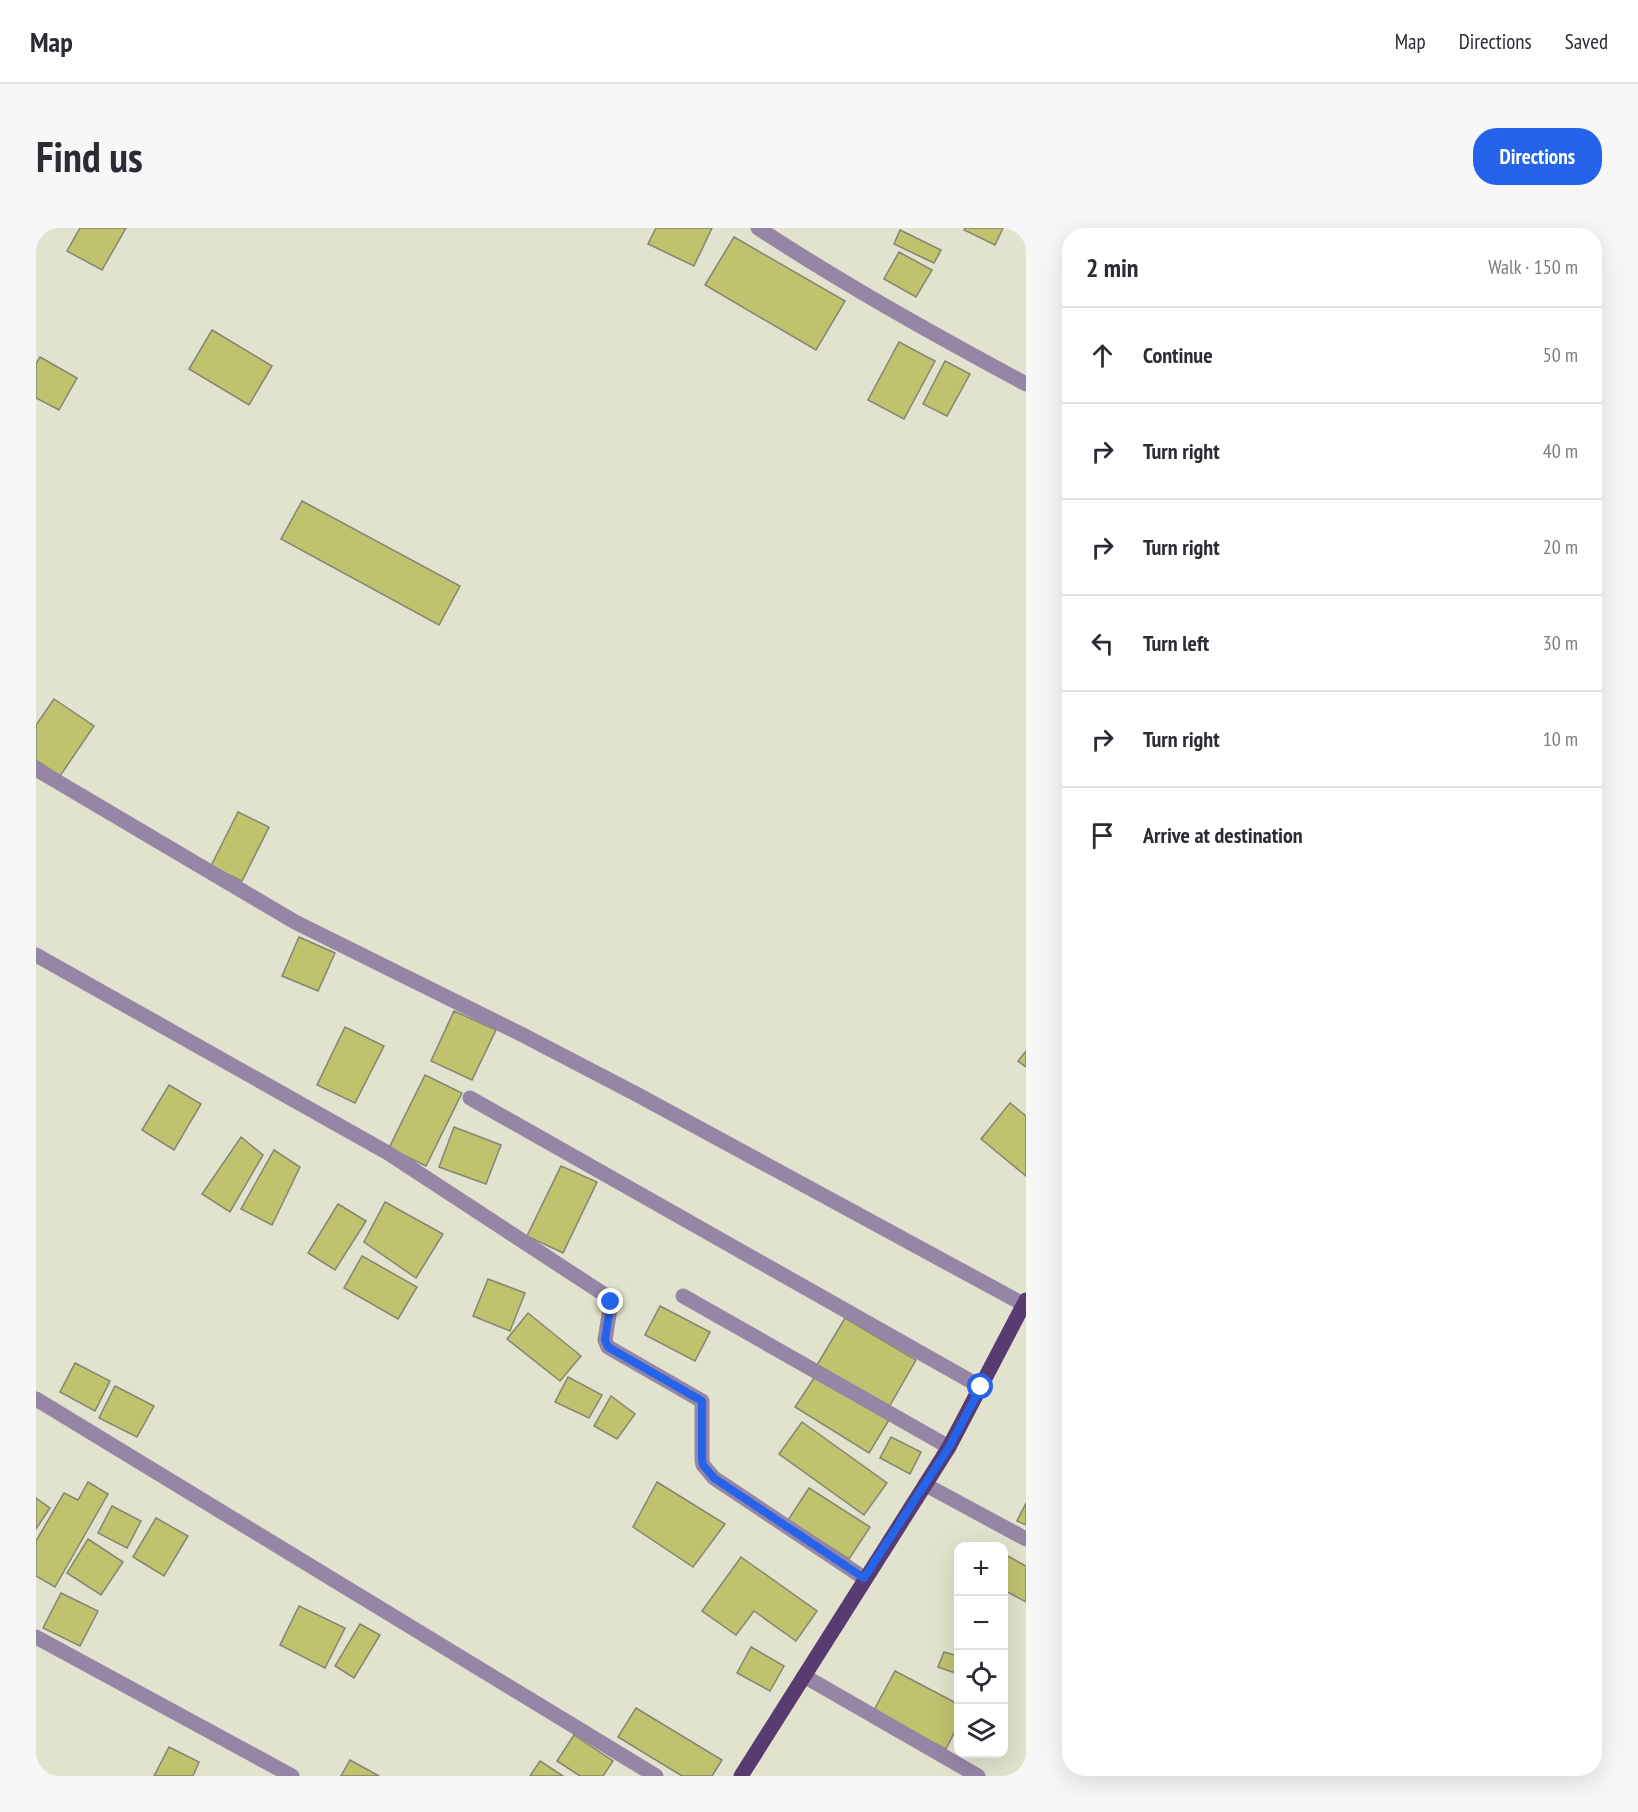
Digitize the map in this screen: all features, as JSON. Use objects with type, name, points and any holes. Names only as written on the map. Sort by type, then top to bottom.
[{"type":"main road","points":[[741,1776],[864,1578],[949,1447],[1025,1302]]},
{"type":"street","points":[[758,228],[818,267],[905,318],[1026,384]]},
{"type":"street","points":[[36,769],[295,922],[519,1033],[1025,1302]]},
{"type":"street","points":[[36,955],[388,1153],[605,1295],[611,1302],[605,1340],[608,1347],[702,1401],[702,1460],[714,1478],[864,1578]]},
{"type":"street","points":[[470,1098],[981,1387]]},
{"type":"street","points":[[683,1296],[949,1447]]},
{"type":"street","points":[[36,1399],[656,1776]]},
{"type":"street","points":[[926,1485],[1026,1539]]},
{"type":"street","points":[[36,1637],[292,1776]]},
{"type":"street","points":[[804,1676],[978,1776]]},
{"type":"building","points":[[80,228],[126,228],[102,270],[67,251]]},
{"type":"building","points":[[656,228],[712,228],[694,266],[648,244]]},
{"type":"building","points":[[965,228],[1003,228],[995,245],[964,230]]},
{"type":"building","points":[[900,230],[941,250],[934,263],[894,244]]},
{"type":"building","points":[[734,237],[845,301],[816,350],[705,285]]},
{"type":"building","points":[[899,252],[932,270],[916,297],[884,279]]},
{"type":"building","points":[[212,330],[272,366],[249,405],[189,369]]},
{"type":"building","points":[[899,342],[935,361],[904,419],[868,400]]},
{"type":"building","points":[[40,357],[77,378],[59,410],[36,398],[36,364]]},
{"type":"building","points":[[945,361],[970,374],[947,416],[923,404]]},
{"type":"building","points":[[302,501],[460,586],[439,625],[281,539]]},
{"type":"building","points":[[54,699],[94,726],[60,776],[36,760],[36,725]]},
{"type":"building","points":[[238,812],[269,827],[242,881],[211,866]]},
{"type":"building","points":[[299,937],[335,953],[318,991],[282,976]]},
{"type":"building","points":[[454,1011],[496,1030],[472,1080],[431,1061]]},
{"type":"building","points":[[345,1027],[384,1046],[355,1103],[317,1085]]},
{"type":"building","points":[[1026,1051],[1026,1067],[1018,1061]]},
{"type":"building","points":[[425,1075],[462,1093],[426,1166],[389,1148]]},
{"type":"building","points":[[169,1085],[201,1104],[174,1150],[142,1130]]},
{"type":"building","points":[[1010,1103],[1026,1116],[1026,1176],[981,1139]]},
{"type":"building","points":[[454,1127],[501,1145],[486,1184],[439,1167]]},
{"type":"building","points":[[241,1137],[263,1155],[230,1212],[202,1194]]},
{"type":"building","points":[[274,1150],[300,1167],[272,1225],[241,1209]]},
{"type":"building","points":[[561,1166],[597,1182],[563,1253],[527,1236]]},
{"type":"building","points":[[385,1202],[443,1234],[416,1278],[364,1242]]},
{"type":"building","points":[[338,1204],[366,1221],[335,1270],[308,1253]]},
{"type":"building","points":[[362,1256],[417,1287],[398,1319],[344,1288]]},
{"type":"building","points":[[488,1279],[525,1293],[510,1331],[473,1316]]},
{"type":"building","points":[[660,1306],[710,1332],[695,1361],[645,1335]]},
{"type":"building","points":[[528,1313],[581,1356],[560,1381],[507,1339]]},
{"type":"building","points":[[845,1318],[916,1360],[889,1407],[817,1365]]},
{"type":"building","points":[[75,1363],[110,1381],[95,1411],[60,1392]]},
{"type":"building","points":[[816,1375],[889,1420],[869,1453],[795,1407]]},
{"type":"building","points":[[568,1377],[602,1395],[589,1418],[555,1402]]},
{"type":"building","points":[[115,1386],[154,1406],[137,1437],[99,1418]]},
{"type":"building","points":[[611,1396],[635,1414],[617,1439],[594,1426]]},
{"type":"building","points":[[802,1422],[887,1483],[864,1515],[779,1454]]},
{"type":"building","points":[[891,1437],[921,1452],[910,1474],[880,1458]]},
{"type":"building","points":[[88,1482],[108,1494],[55,1587],[36,1576],[36,1541],[64,1493],[78,1500]]},
{"type":"building","points":[[657,1482],[725,1524],[693,1567],[633,1527]]},
{"type":"building","points":[[809,1488],[870,1527],[849,1559],[788,1520]]},
{"type":"building","points":[[36,1498],[50,1508],[36,1529]]},
{"type":"building","points":[[1026,1503],[1026,1525],[1017,1521]]},
{"type":"building","points":[[112,1506],[141,1521],[127,1548],[98,1533]]},
{"type":"building","points":[[156,1518],[188,1536],[164,1576],[133,1557]]},
{"type":"building","points":[[88,1539],[123,1562],[101,1595],[67,1573]]},
{"type":"building","points":[[1008,1556],[1026,1566],[1026,1602],[1008,1592]]},
{"type":"building","points":[[741,1557],[817,1611],[796,1641],[754,1611],[736,1635],[702,1611]]},
{"type":"building","points":[[61,1593],[98,1611],[80,1646],[43,1628]]},
{"type":"building","points":[[299,1606],[345,1628],[325,1668],[280,1645]]},
{"type":"building","points":[[360,1624],[380,1635],[354,1678],[335,1666]]},
{"type":"building","points":[[751,1647],[784,1666],[770,1691],[737,1673]]},
{"type":"building","points":[[944,1652],[954,1655],[954,1673],[938,1667]]},
{"type":"building","points":[[895,1671],[954,1702],[954,1733],[946,1749],[873,1712]]},
{"type":"building","points":[[636,1708],[722,1760],[712,1776],[682,1776],[618,1737]]},
{"type":"building","points":[[574,1735],[613,1761],[603,1776],[580,1776],[557,1761]]},
{"type":"building","points":[[169,1747],[199,1762],[193,1776],[154,1776]]},
{"type":"building","points":[[350,1760],[379,1776],[341,1776]]},
{"type":"building","points":[[540,1761],[563,1776],[530,1776]]},
{"type":"route","points":[[611,1302],[605,1340],[608,1347],[702,1401],[702,1460],[703,1465],[714,1478],[864,1578],[926,1485],[981,1387]]}]
